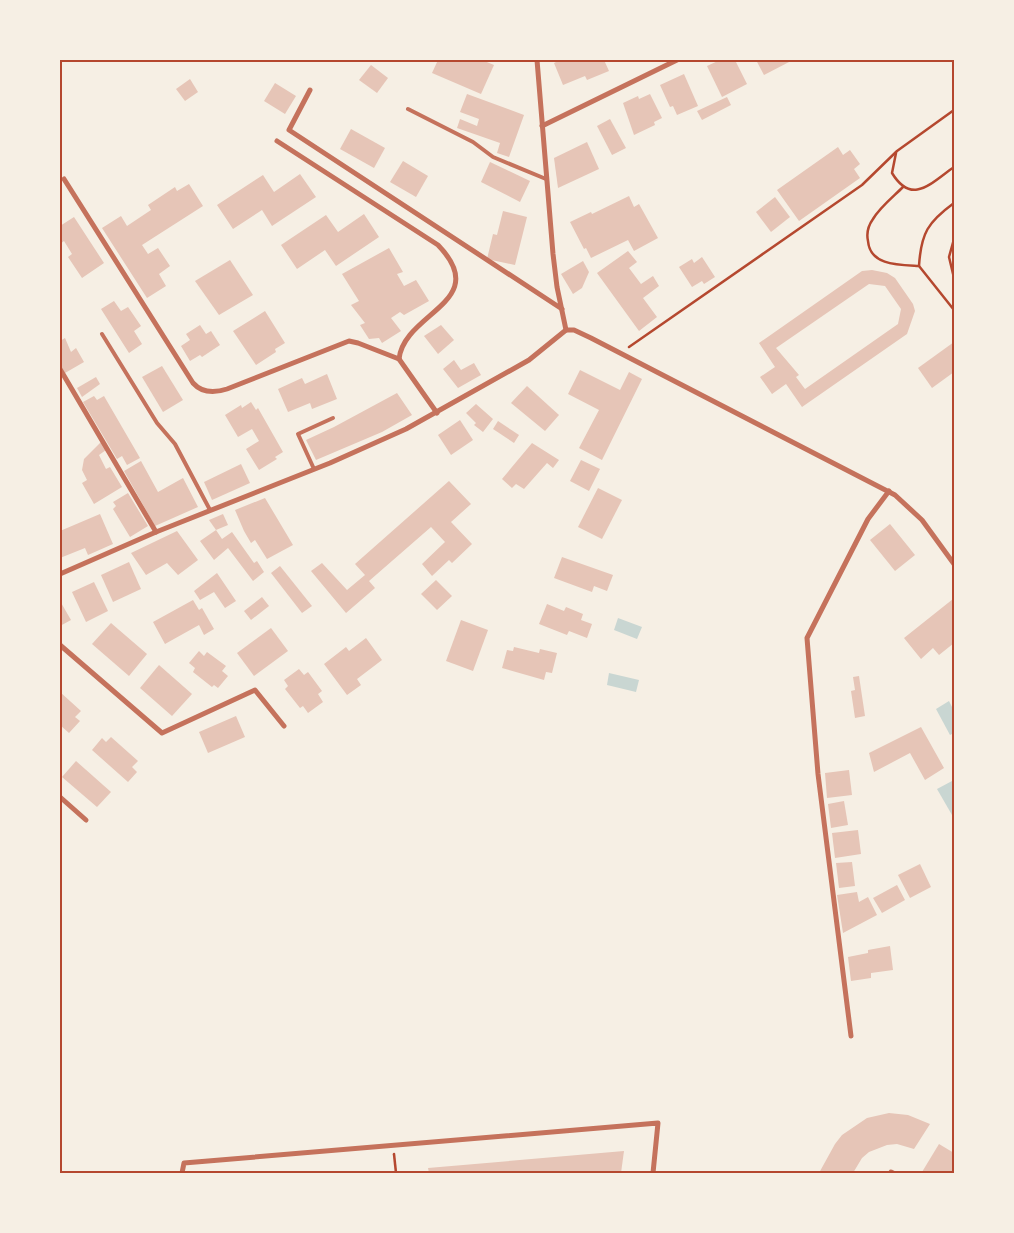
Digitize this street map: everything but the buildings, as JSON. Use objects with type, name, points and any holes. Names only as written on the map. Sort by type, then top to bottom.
[{"type":"street","points":[[537,60],[557,287],[566,330]]},
{"type":"street","points":[[542,126],[676,60]]},
{"type":"street","points":[[310,90],[288,130],[562,309]]},
{"type":"street","points":[[277,141],[438,246],[452,264],[456,279],[454,292],[409,336],[399,359]]},
{"type":"street","points":[[64,179],[194,383],[200,389],[212,392],[226,390],[349,341],[399,359],[437,413]]},
{"type":"street","points":[[60,574],[156,532],[314,470],[406,429],[529,360],[566,330],[574,330],[591,338],[889,491],[914,511],[954,564]]},
{"type":"street","points":[[60,369],[156,532]]},
{"type":"street","points":[[851,1036],[818,774],[806,638],[868,519],[889,491]]},
{"type":"street","points":[[60,645],[162,733],[255,690],[284,726]]},
{"type":"street","points":[[60,798],[86,820]]},
{"type":"street","points":[[182,1173],[184,1163],[658,1123],[653,1173]]},
{"type":"lane","points":[[408,108],[474,142],[493,157],[546,179]]},
{"type":"lane","points":[[102,334],[158,423],[175,444],[210,510]]},
{"type":"lane","points":[[314,470],[298,434],[333,418]]},
{"type":"path","points":[[621,353],[764,251],[862,185],[897,151],[954,110]]},
{"type":"path","points":[[897,151],[892,173],[903,187],[919,191],[954,167]]},
{"type":"path","points":[[903,187],[872,219],[867,228],[868,244],[874,256],[884,261],[894,265],[919,266]]},
{"type":"path","points":[[954,203],[927,227],[922,237],[919,266],[954,310]]},
{"type":"path","points":[[954,239],[949,257],[954,278]]},
{"type":"path","points":[[394,1145],[396,1173]]},
{"type":"shaded area","points":[[618,618],[642,627],[637,639],[614,630]]},
{"type":"shaded area","points":[[609,673],[639,680],[636,692],[607,685]]},
{"type":"shaded area","points":[[949,701],[954,711],[954,733],[950,735],[936,709]]},
{"type":"shaded area","points":[[952,781],[954,785],[954,813],[952,815],[937,789]]}]
